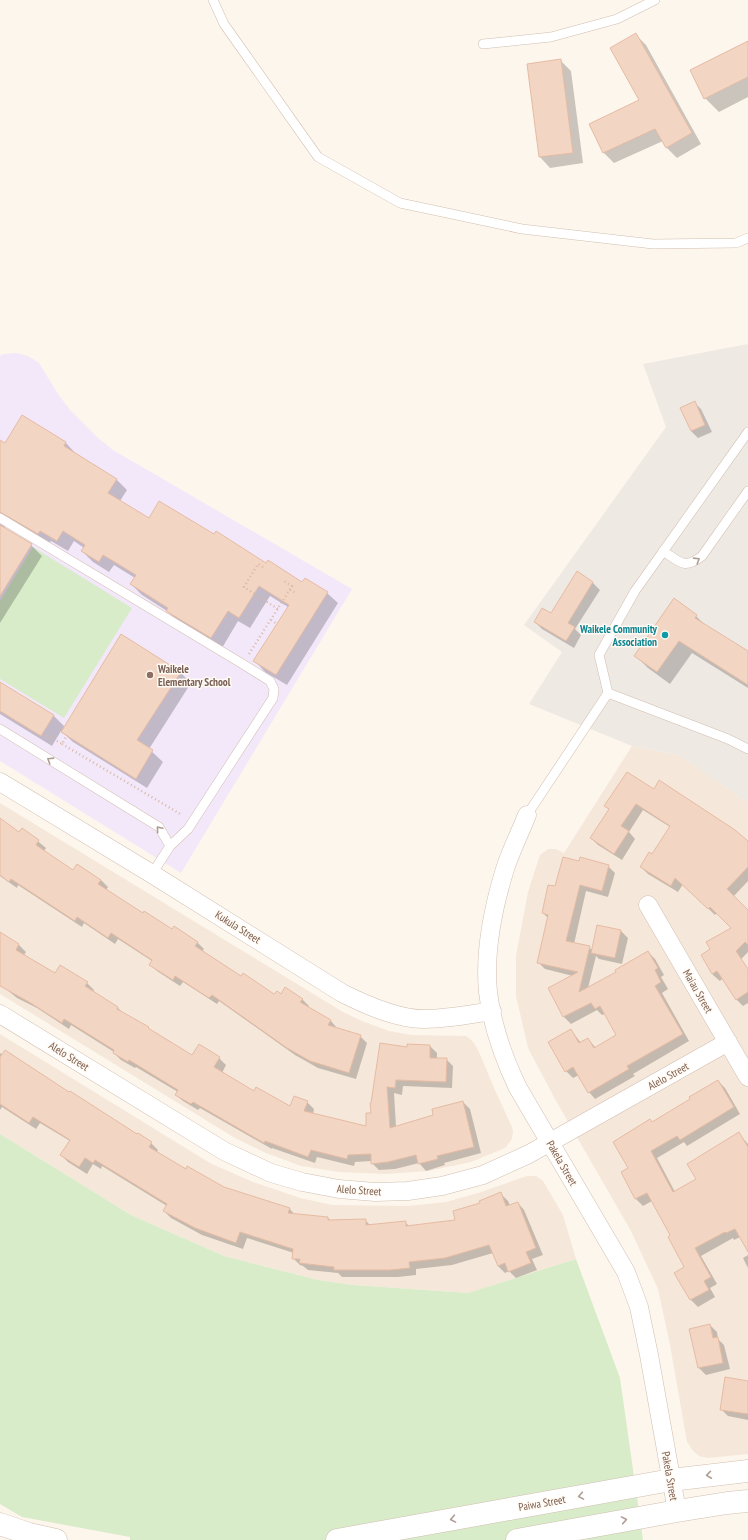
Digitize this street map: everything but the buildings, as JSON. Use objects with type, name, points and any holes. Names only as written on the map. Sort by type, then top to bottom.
[{"type":"street","name":"Kukula Street","points":[[0,782],[152,874],[342,993],[366,1005],[403,1016],[423,1019],[464,1017],[492,1011]]},
{"type":"street","name":"Pakela Street","points":[[527,815],[506,867],[496,901],[488,948],[488,992],[492,1011],[507,1064],[518,1088],[626,1272],[639,1306],[676,1511]]},
{"type":"street","name":"Maiau Street","points":[[648,905],[748,1077]]},
{"type":"street","name":"Alelo Street","points":[[0,1014],[224,1151],[271,1173],[302,1182],[339,1189],[375,1192],[408,1191],[442,1186],[483,1175],[529,1154],[728,1042]]},
{"type":"street","name":"Paiwa Street","points":[[337,1540],[671,1480],[748,1471]]},
{"type":"street","points":[[517,1540],[676,1511],[748,1501]]},
{"type":"street","points":[[0,1524],[29,1534],[56,1540]]},
{"type":"lane","points":[[213,0],[224,24],[318,157],[400,203],[522,229],[654,244],[736,243],[748,238]]},
{"type":"lane","points":[[484,44],[551,37],[617,19],[655,0]]},
{"type":"lane","points":[[527,815],[608,693],[599,655],[635,591],[748,432]]},
{"type":"lane","points":[[663,550],[681,563],[692,563],[702,556],[748,491]]},
{"type":"lane","points":[[0,518],[270,681],[274,689],[273,698],[188,829],[170,846],[152,874]]},
{"type":"lane","points":[[608,693],[728,739],[748,749]]},
{"type":"lane","points":[[0,729],[159,827],[170,846]]},
{"type":"path","points":[[263,567],[258,564],[244,587],[278,608]]},
{"type":"path","points":[[243,652],[248,656],[290,590],[292,586],[284,581]]},
{"type":"path","points":[[290,590],[296,593]]},
{"type":"path","points":[[271,620],[277,624]]},
{"type":"path","points":[[43,733],[184,816]]},
{"type":"path","points":[[62,744],[67,735]]},
{"type":"shaded area","points":[[748,344],[748,803],[679,755],[632,746],[529,704],[562,652],[524,625],[666,427],[643,364]]},
{"type":"shaded area","name":"Waikele Elementary School","points":[[16,353],[28,356],[39,363],[58,394],[70,410],[98,438],[113,450],[352,589],[181,873],[0,761],[0,356],[4,354]]},
{"type":"shaded area","points":[[632,746],[679,755],[748,803],[748,1454],[708,1458],[699,1456],[693,1451],[687,1442],[670,1345],[658,1289],[631,1231],[555,1099],[528,1048],[516,996],[516,956],[528,892],[540,855],[548,849],[556,849],[564,853]]},
{"type":"shaded area","points":[[0,803],[343,1012],[389,1031],[411,1035],[466,1036],[474,1043],[479,1052],[512,1127],[512,1139],[505,1148],[471,1162],[428,1171],[386,1174],[339,1172],[301,1166],[266,1153],[235,1138],[0,994]]},
{"type":"shaded area","points":[[0,1034],[210,1163],[253,1182],[300,1198],[333,1205],[407,1206],[446,1202],[478,1193],[527,1176],[536,1176],[543,1181],[563,1215],[576,1259],[468,1293],[353,1285],[318,1280],[224,1256],[131,1215],[0,1134]]},
{"type":"green space","points":[[33,547],[132,608],[64,718],[0,679],[0,601]]},
{"type":"green space","points":[[0,1134],[131,1215],[224,1256],[318,1280],[353,1285],[468,1293],[576,1259],[620,1378],[643,1540],[130,1540],[130,1537],[22,1517],[0,1504]]},
{"type":"place","name":"Waikele Community Association","points":[[665,635]]},
{"type":"place","name":"Waikele Elementary School","points":[[150,675]]}]
